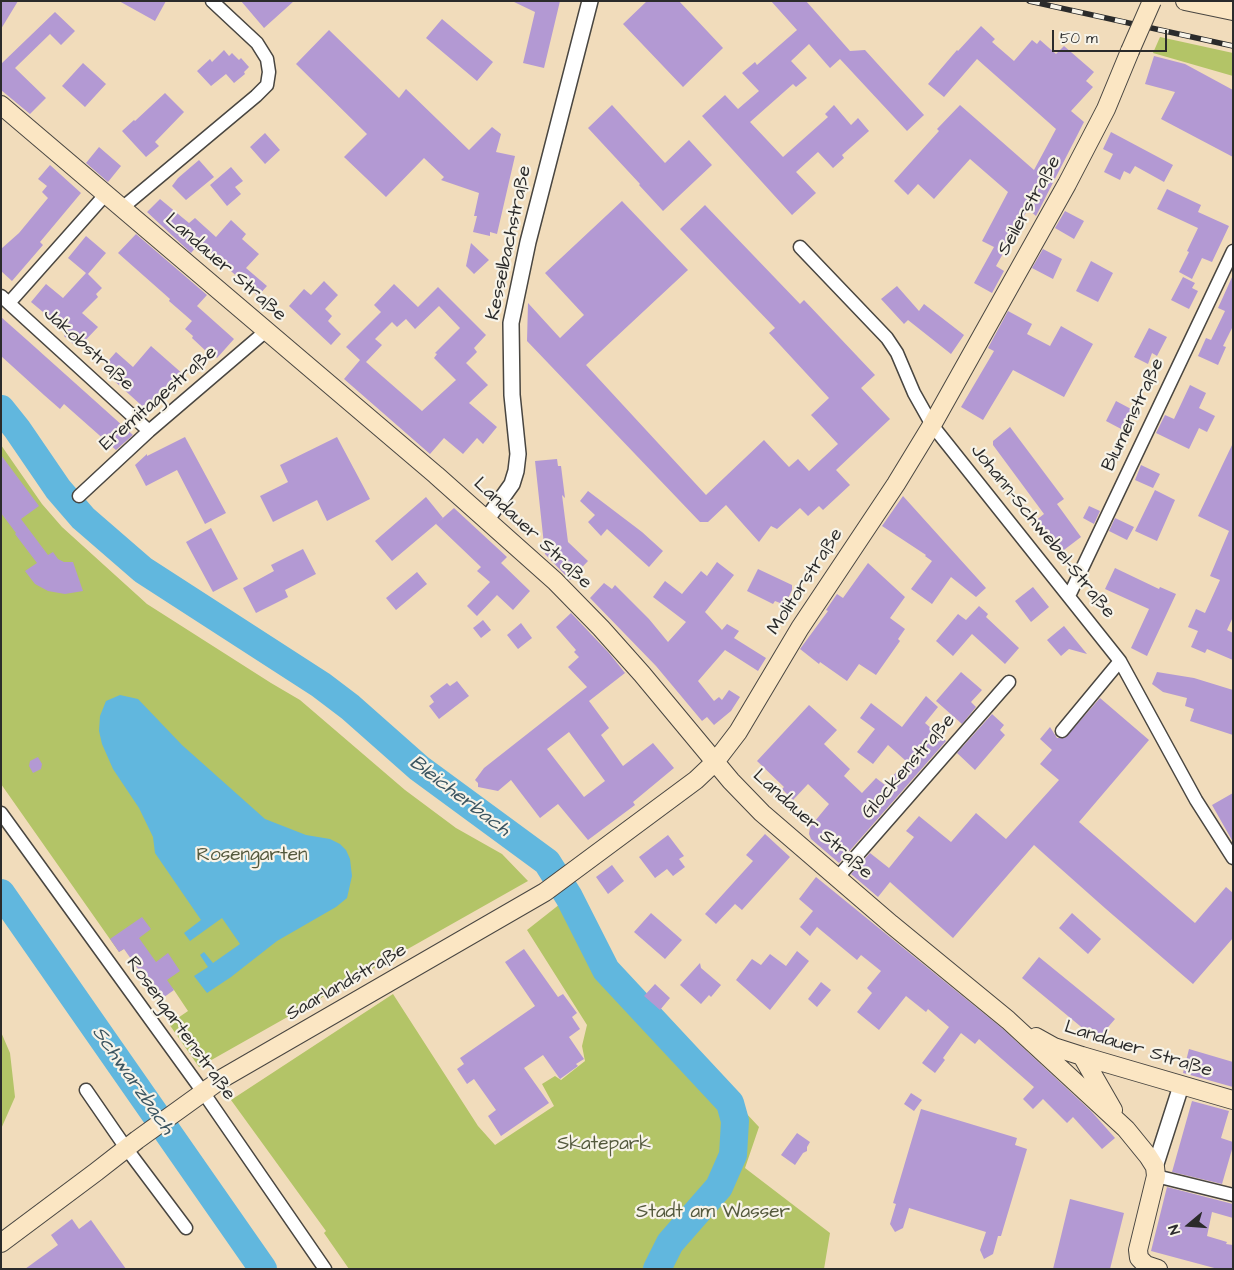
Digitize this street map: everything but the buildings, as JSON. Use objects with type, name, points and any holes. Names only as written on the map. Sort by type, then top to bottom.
[{"type":"main road","name":"Seilerstraße","points":[[932,425],[1067,184],[1106,109],[1152,1]]},
{"type":"main road","points":[[1185,1],[1233,11]]},
{"type":"main road","name":"Landauer Straße","points":[[1,105],[487,519],[555,580],[601,628],[715,762],[762,813],[1008,1020],[1126,1129],[1148,1156],[1155,1171]]},
{"type":"main road","name":"Molitorstraße","points":[[715,762],[738,732],[800,628],[896,484],[932,425]]},
{"type":"main road","name":"Saarlandstraße","points":[[1,1243],[203,1092],[253,1060],[440,954],[553,887],[688,786],[715,762]]},
{"type":"main road","name":"Landauer Straße","points":[[1008,1020],[1054,1047],[1233,1100]]},
{"type":"main road","points":[[1082,1056],[1126,1129]]},
{"type":"main road","points":[[1155,1171],[1138,1250],[1137,1264],[1158,1269]]},
{"type":"street","points":[[122,208],[267,85],[269,72],[267,59],[257,43],[212,1]]},
{"type":"street","name":"Kesselbachstraße","points":[[487,519],[512,484],[516,471],[518,454],[512,395],[511,323],[528,242],[590,1]]},
{"type":"street","points":[[5,300],[105,194]]},
{"type":"street","name":"Johann-Schwebel-Straße","points":[[800,247],[887,338],[897,353],[914,392],[932,425],[1120,661],[1196,800],[1233,858]]},
{"type":"street","name":"Blumenstraße","points":[[1069,596],[1233,251]]},
{"type":"street","name":"Jakobstraße","points":[[5,300],[149,431]]},
{"type":"street","name":"Eremitagestraße","points":[[79,496],[149,431],[266,332]]},
{"type":"street","points":[[1062,731],[1120,661]]},
{"type":"street","name":"Glockenstraße","points":[[838,877],[1009,682]]},
{"type":"street","name":"Rosengartenstraße","points":[[1,813],[203,1092],[325,1269]]},
{"type":"street","points":[[1181,1086],[1155,1171],[1233,1195]]},
{"type":"street","points":[[86,1090],[131,1144],[186,1228]]},
{"type":"green space","points":[[1160,37],[1233,53],[1233,76],[1153,53]]},
{"type":"green space","name":"Rosengarten","points":[[1,445],[42,504],[62,527],[147,604],[300,700],[405,790],[456,828],[502,854],[528,881],[199,1067],[169,1024],[188,1011],[174,990],[130,945],[119,952],[1,784]]},
{"type":"green space","points":[[574,893],[601,950],[627,986],[759,1127],[745,1168],[830,1233],[824,1269],[349,1269],[324,1233],[326,1231],[231,1100],[393,994],[478,1126],[495,1145],[554,1106],[542,1084],[555,1076],[561,1080],[585,1061],[582,1046],[587,1025],[527,930]]},
{"type":"green space","points":[[1,1032],[10,1053],[15,1097],[1,1129]]},
{"type":"water","points":[[120,695],[138,699],[182,745],[265,819],[306,835],[330,839],[340,844],[346,850],[350,859],[352,876],[347,898],[336,907],[277,941],[207,993],[194,976],[208,967],[200,955],[204,952],[213,963],[240,944],[222,918],[190,941],[184,933],[201,920],[155,853],[153,837],[139,808],[113,769],[102,744],[99,731],[100,716],[106,701]]},
{"type":"waterway","name":"Bleicherbach","points":[[1,409],[58,489],[83,518],[143,570],[321,685],[350,707],[419,768],[547,862],[569,897],[606,970],[730,1103],[735,1121],[733,1155],[719,1187],[670,1243],[657,1269]]},
{"type":"waterway","name":"Schwarzbach","points":[[1,893],[263,1269]]},
{"type":"railway","points":[[1029,1],[1233,46]]},
{"type":"park label","name":"Skatepark","points":[[604,1145]]},
{"type":"park label","name":"Stadt am Wasser","points":[[713,1213]]}]
